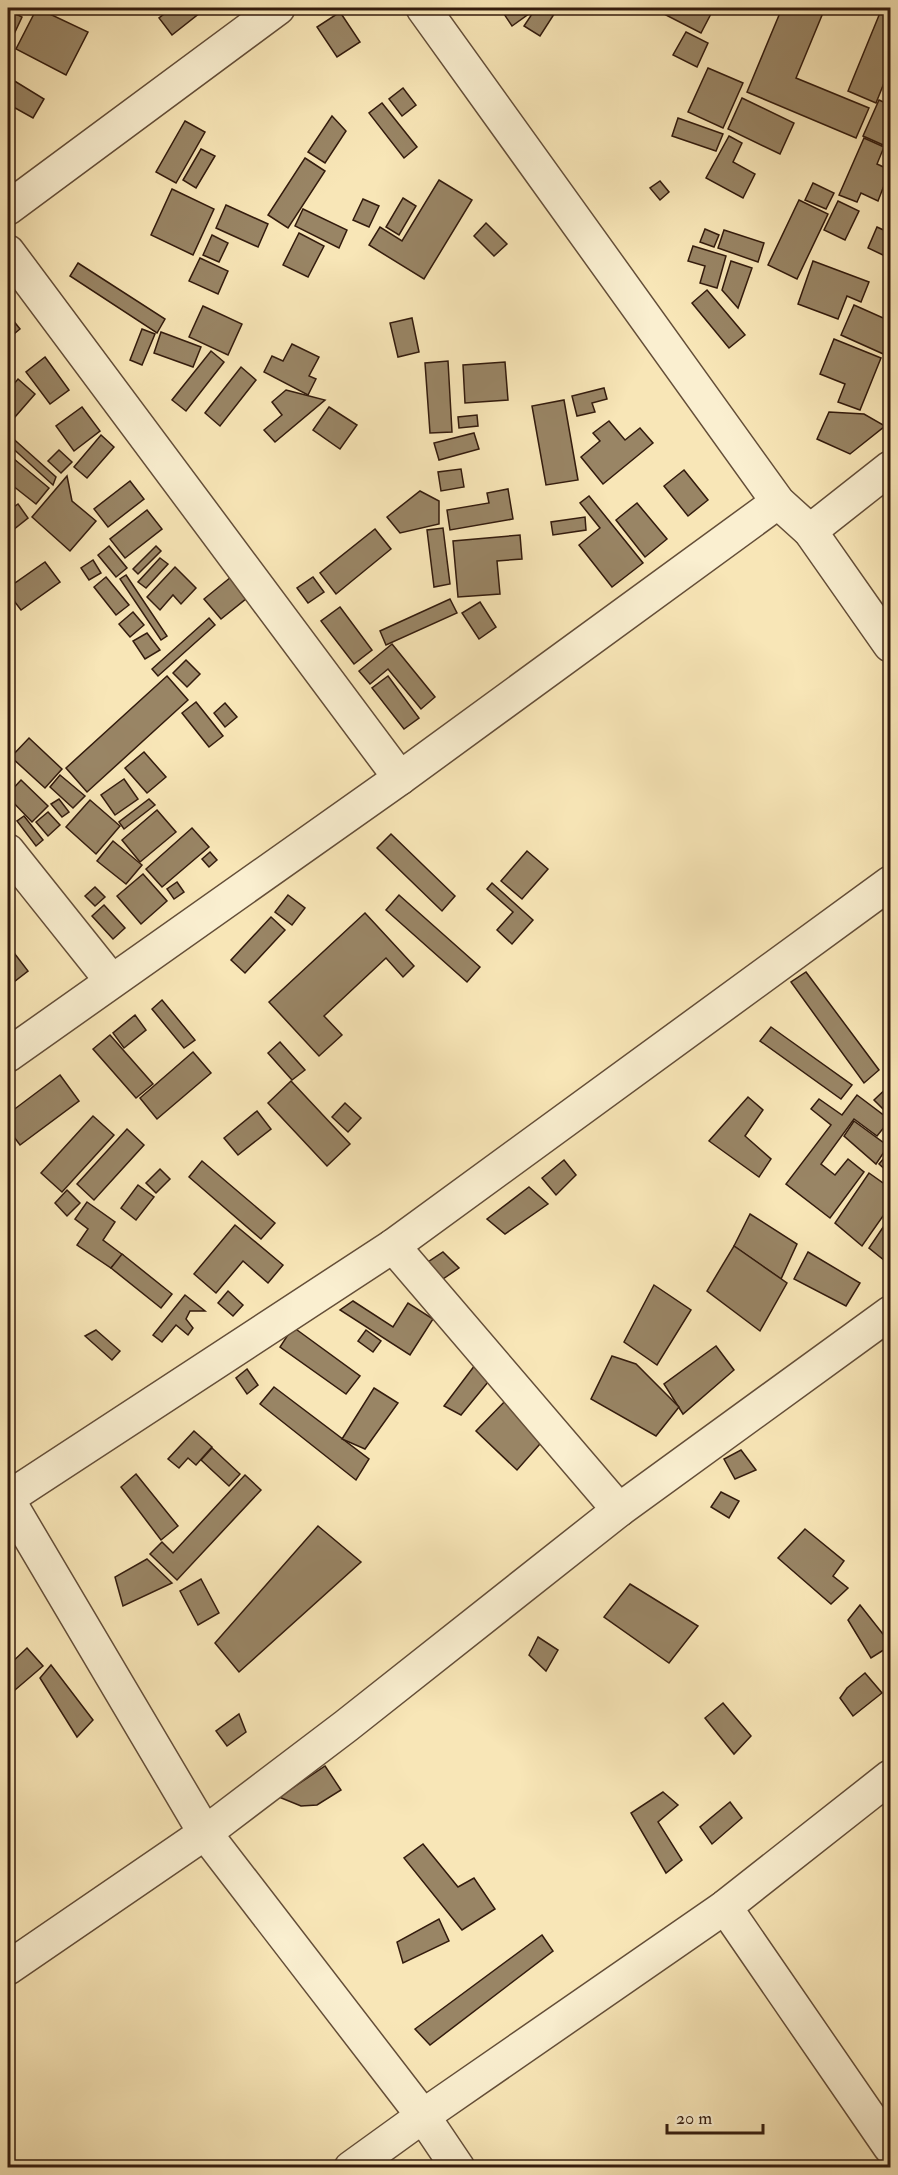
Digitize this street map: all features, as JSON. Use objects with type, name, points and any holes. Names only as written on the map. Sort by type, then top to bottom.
[{"type":"street","points":[[8,208],[278,8]]},
{"type":"street","points":[[425,8],[778,502],[810,531],[891,645]]},
{"type":"street","points":[[8,252],[400,778]]},
{"type":"street","points":[[810,531],[891,468]]},
{"type":"street","points":[[8,1055],[111,980],[400,778],[778,502]]},
{"type":"street","points":[[8,851],[111,980]]},
{"type":"street","points":[[458,2168],[423,2116],[205,1833],[8,1499],[393,1246],[891,883]]},
{"type":"street","points":[[393,1246],[619,1510]]},
{"type":"street","points":[[8,1968],[205,1833],[346,1726],[619,1510],[891,1313]]},
{"type":"street","points":[[351,2168],[725,1907],[891,1777]]},
{"type":"street","points":[[725,1907],[891,2147]]},
{"type":"building","points":[[37,8],[88,32],[66,75],[16,49]]},
{"type":"building","points":[[172,8],[198,8],[201,12],[172,35],[159,18]]},
{"type":"building","points":[[500,8],[526,8],[530,13],[512,26]]},
{"type":"building","points":[[536,8],[558,8],[540,36],[524,26]]},
{"type":"building","points":[[663,8],[714,8],[701,33],[660,12]]},
{"type":"building","points":[[782,8],[825,8],[796,78],[869,108],[856,138],[747,92]]},
{"type":"building","points":[[882,8],[890,8],[890,68],[876,103],[848,91]]},
{"type":"building","points":[[8,10],[22,17],[8,47]]},
{"type":"building","points":[[340,12],[360,42],[337,57],[317,27]]},
{"type":"building","points":[[686,32],[708,43],[697,67],[673,55]]},
{"type":"building","points":[[708,68],[743,83],[723,128],[688,112]]},
{"type":"building","points":[[8,77],[44,99],[33,118],[8,104]]},
{"type":"building","points":[[403,88],[416,105],[402,116],[389,99]]},
{"type":"building","points":[[742,98],[794,123],[780,154],[728,129]]},
{"type":"building","points":[[879,100],[890,105],[890,148],[863,136]]},
{"type":"building","points":[[382,103],[417,147],[404,158],[369,113]]},
{"type":"building","points":[[332,116],[346,131],[325,163],[308,152]]},
{"type":"building","points":[[678,118],[723,134],[716,151],[672,136]]},
{"type":"building","points":[[185,121],[205,132],[176,183],[156,172]]},
{"type":"building","points":[[729,136],[742,143],[733,162],[755,174],[743,198],[706,178]]},
{"type":"building","points":[[864,138],[884,147],[877,164],[890,170],[878,201],[861,193],[857,202],[839,195]]},
{"type":"building","points":[[201,149],[215,156],[196,188],[183,180]]},
{"type":"building","points":[[305,158],[325,171],[288,228],[268,215]]},
{"type":"building","points":[[439,180],[472,200],[424,279],[369,245],[380,227],[402,241]]},
{"type":"building","points":[[660,181],[669,192],[660,200],[650,188]]},
{"type":"building","points":[[813,183],[834,193],[826,209],[805,200]]},
{"type":"building","points":[[172,189],[214,209],[193,255],[151,235]]},
{"type":"building","points":[[403,198],[416,206],[399,235],[386,227]]},
{"type":"building","points":[[363,199],[379,206],[369,227],[353,220]]},
{"type":"building","points":[[799,200],[828,214],[797,279],[768,265]]},
{"type":"building","points":[[838,201],[859,211],[845,240],[824,230]]},
{"type":"building","points":[[226,205],[268,224],[258,247],[216,228]]},
{"type":"building","points":[[303,209],[347,230],[339,248],[295,226]]},
{"type":"building","points":[[486,223],[507,244],[494,256],[474,236]]},
{"type":"building","points":[[877,227],[890,233],[890,245],[885,256],[868,248]]},
{"type":"building","points":[[705,229],[719,235],[714,247],[700,242]]},
{"type":"building","points":[[724,230],[764,243],[758,262],[718,248]]},
{"type":"building","points":[[299,233],[324,246],[308,277],[283,265]]},
{"type":"building","points":[[212,235],[228,243],[219,262],[203,255]]},
{"type":"building","points":[[693,246],[726,256],[717,288],[700,283],[705,266],[688,261]]},
{"type":"building","points":[[200,258],[228,271],[218,294],[189,281]]},
{"type":"building","points":[[731,261],[752,268],[738,308],[722,290]]},
{"type":"building","points":[[813,261],[869,282],[861,302],[847,296],[838,319],[798,304]]},
{"type":"building","points":[[78,263],[165,319],[157,333],[70,276]]},
{"type":"building","points":[[707,290],[745,335],[729,348],[692,303]]},
{"type":"building","points":[[854,305],[890,321],[890,357],[841,335]]},
{"type":"building","points":[[203,306],[242,324],[228,355],[189,337]]},
{"type":"building","points":[[8,314],[20,329],[8,339]]},
{"type":"building","points":[[412,318],[419,352],[398,357],[390,323]]},
{"type":"building","points":[[142,329],[155,334],[142,365],[130,360]]},
{"type":"building","points":[[161,332],[201,347],[193,367],[154,353]]},
{"type":"building","points":[[834,339],[881,358],[860,410],[838,402],[845,384],[820,374]]},
{"type":"building","points":[[292,344],[319,357],[309,376],[316,379],[308,395],[264,372],[272,356],[283,361]]},
{"type":"building","points":[[211,351],[224,362],[186,411],[172,400]]},
{"type":"building","points":[[45,357],[69,390],[50,404],[26,372]]},
{"type":"building","points":[[448,361],[452,432],[430,433],[425,363]]},
{"type":"building","points":[[505,362],[508,400],[465,403],[463,365]]},
{"type":"building","points":[[241,367],[256,380],[220,426],[205,413]]},
{"type":"building","points":[[18,379],[35,394],[8,425],[8,391]]},
{"type":"building","points":[[604,388],[607,399],[592,403],[595,412],[577,416],[572,396]]},
{"type":"building","points":[[286,390],[325,400],[275,442],[264,430],[282,415],[272,402]]},
{"type":"building","points":[[564,400],[578,480],[546,485],[532,406]]},
{"type":"building","points":[[82,407],[100,431],[74,451],[56,426]]},
{"type":"building","points":[[329,407],[357,425],[340,449],[313,430]]},
{"type":"building","points":[[829,412],[864,414],[885,426],[850,454],[817,439]]},
{"type":"building","points":[[477,415],[478,426],[459,428],[458,417]]},
{"type":"building","points":[[609,421],[625,440],[640,428],[653,443],[603,484],[581,457],[600,441],[593,433]]},
{"type":"building","points":[[474,433],[479,449],[439,460],[434,443]]},
{"type":"building","points":[[8,434],[56,477],[53,485],[8,444]]},
{"type":"building","points":[[101,435],[114,447],[87,478],[74,467]]},
{"type":"building","points":[[59,450],[72,462],[61,473],[48,461]]},
{"type":"building","points":[[8,454],[49,488],[36,504],[8,482]]},
{"type":"building","points":[[461,469],[464,487],[441,491],[438,472]]},
{"type":"building","points":[[684,470],[708,500],[688,516],[664,486]]},
{"type":"building","points":[[67,476],[72,501],[96,521],[70,551],[32,517]]},
{"type":"building","points":[[130,481],[144,499],[108,527],[94,509]]},
{"type":"building","points":[[508,489],[513,519],[450,530],[447,510],[489,503],[487,493]]},
{"type":"building","points":[[420,491],[439,501],[439,524],[400,533],[387,517]]},
{"type":"building","points":[[589,496],[643,563],[612,587],[579,545],[600,528],[580,503]]},
{"type":"building","points":[[637,503],[667,539],[645,557],[616,520]]},
{"type":"building","points":[[18,504],[28,518],[8,534],[8,511]]},
{"type":"building","points":[[147,510],[162,529],[125,558],[110,539]]},
{"type":"building","points":[[585,517],[586,530],[553,535],[551,522]]},
{"type":"building","points":[[443,528],[450,584],[434,587],[427,530]]},
{"type":"building","points":[[375,529],[391,549],[336,594],[320,573]]},
{"type":"building","points":[[520,535],[522,559],[497,561],[500,594],[458,597],[453,541]]},
{"type":"building","points":[[109,546],[127,568],[116,577],[98,555]]},
{"type":"building","points":[[156,546],[161,551],[138,574],[133,569]]},
{"type":"building","points":[[160,558],[168,564],[146,588],[138,582]]},
{"type":"building","points":[[93,560],[101,573],[89,580],[81,568]]},
{"type":"building","points":[[45,562],[60,582],[21,610],[8,593],[8,588]]},
{"type":"building","points":[[175,567],[196,588],[181,604],[173,595],[160,610],[147,597]]},
{"type":"building","points":[[126,575],[167,636],[161,640],[120,579]]},
{"type":"building","points":[[106,577],[129,605],[116,615],[94,587]]},
{"type":"building","points":[[231,577],[247,598],[221,619],[204,599]]},
{"type":"building","points":[[313,577],[324,592],[308,603],[297,588]]},
{"type":"building","points":[[450,599],[457,613],[386,645],[380,631]]},
{"type":"building","points":[[480,602],[496,627],[479,639],[462,613]]},
{"type":"building","points":[[340,607],[372,650],[354,664],[321,621]]},
{"type":"building","points":[[133,612],[144,625],[130,637],[119,624]]},
{"type":"building","points":[[209,618],[215,625],[158,676],[152,669]]},
{"type":"building","points":[[147,633],[160,650],[145,659],[133,641]]},
{"type":"building","points":[[392,644],[435,697],[421,709],[388,669],[370,684],[359,671]]},
{"type":"building","points":[[186,660],[200,674],[187,687],[173,673]]},
{"type":"building","points":[[167,676],[188,700],[87,792],[66,768]]},
{"type":"building","points":[[388,676],[419,718],[404,729],[372,688]]},
{"type":"building","points":[[196,702],[223,736],[209,747],[182,713]]},
{"type":"building","points":[[225,703],[237,717],[225,727],[214,713]]},
{"type":"building","points":[[29,738],[62,769],[45,788],[11,757]]},
{"type":"building","points":[[144,752],[166,777],[147,793],[125,768]]},
{"type":"building","points":[[60,775],[85,796],[73,808],[50,787]]},
{"type":"building","points":[[124,779],[138,799],[115,815],[101,795]]},
{"type":"building","points":[[21,780],[48,806],[32,822],[8,797],[8,794]]},
{"type":"building","points":[[59,799],[69,812],[62,817],[51,804]]},
{"type":"building","points":[[149,799],[155,805],[124,829],[119,822]]},
{"type":"building","points":[[90,800],[120,826],[96,854],[66,827]]},
{"type":"building","points":[[157,810],[176,832],[140,862],[122,840]]},
{"type":"building","points":[[48,812],[60,825],[48,836],[36,822]]},
{"type":"building","points":[[24,816],[43,840],[36,846],[17,821]]},
{"type":"building","points":[[192,828],[209,847],[162,887],[146,869]]},
{"type":"building","points":[[391,834],[455,896],[442,911],[377,848]]},
{"type":"building","points":[[113,841],[142,865],[126,884],[97,861]]},
{"type":"building","points":[[527,851],[548,869],[522,899],[501,881]]},
{"type":"building","points":[[210,852],[217,860],[209,867],[202,859]]},
{"type":"building","points":[[143,874],[167,901],[141,924],[117,896]]},
{"type":"building","points":[[177,882],[184,892],[174,899],[167,889]]},
{"type":"building","points":[[492,883],[533,920],[512,944],[497,930],[513,912],[487,889]]},
{"type":"building","points":[[95,887],[105,897],[95,906],[85,896]]},
{"type":"building","points":[[288,895],[305,908],[292,925],[275,912]]},
{"type":"building","points":[[399,895],[480,967],[467,982],[386,910]]},
{"type":"building","points":[[104,905],[125,928],[113,939],[92,916]]},
{"type":"building","points":[[365,913],[414,966],[403,977],[386,958],[324,1016],[342,1035],[319,1056],[269,1002]]},
{"type":"building","points":[[271,917],[285,930],[245,973],[231,960]]},
{"type":"building","points":[[8,945],[28,971],[10,985],[8,982]]},
{"type":"building","points":[[806,972],[879,1070],[864,1083],[791,982]]},
{"type":"building","points":[[162,1000],[195,1040],[184,1048],[152,1009]]},
{"type":"building","points":[[135,1015],[146,1030],[124,1048],[113,1033]]},
{"type":"building","points":[[771,1027],[852,1085],[841,1099],[760,1041]]},
{"type":"building","points":[[110,1035],[153,1084],[136,1098],[93,1049]]},
{"type":"building","points":[[280,1042],[305,1070],[292,1080],[268,1053]]},
{"type":"building","points":[[193,1052],[211,1073],[157,1119],[140,1098]]},
{"type":"building","points":[[60,1075],[79,1101],[20,1145],[8,1129],[8,1114]]},
{"type":"building","points":[[291,1081],[350,1144],[327,1166],[268,1103]]},
{"type":"building","points":[[890,1085],[890,1114],[889,1115],[874,1100]]},
{"type":"building","points":[[857,1095],[890,1120],[877,1136],[854,1119],[821,1164],[835,1175],[848,1159],[864,1172],[830,1218],[786,1184],[831,1125],[811,1109],[819,1099],[842,1115]]},
{"type":"building","points":[[748,1097],[763,1110],[745,1136],[771,1159],[759,1177],[709,1141]]},
{"type":"building","points":[[345,1103],[361,1118],[348,1132],[332,1117]]},
{"type":"building","points":[[257,1111],[271,1129],[238,1155],[224,1138]]},
{"type":"building","points":[[93,1116],[114,1135],[62,1192],[41,1173]]},
{"type":"building","points":[[854,1121],[888,1146],[876,1164],[844,1136]]},
{"type":"building","points":[[127,1129],[144,1145],[94,1200],[77,1184]]},
{"type":"building","points":[[890,1151],[890,1174],[879,1164]]},
{"type":"building","points":[[564,1160],[576,1175],[556,1195],[542,1178]]},
{"type":"building","points":[[202,1161],[275,1223],[261,1239],[189,1177]]},
{"type":"building","points":[[160,1169],[170,1179],[156,1193],[146,1183]]},
{"type":"building","points":[[869,1173],[890,1188],[890,1206],[862,1246],[835,1223]]},
{"type":"building","points":[[138,1185],[154,1197],[136,1220],[121,1208]]},
{"type":"building","points":[[529,1187],[548,1204],[505,1234],[487,1219]]},
{"type":"building","points":[[67,1190],[80,1203],[67,1216],[55,1203]]},
{"type":"building","points":[[87,1202],[115,1222],[103,1240],[123,1255],[111,1268],[77,1245],[88,1229],[75,1219]]},
{"type":"building","points":[[750,1214],[797,1244],[781,1279],[734,1246]]},
{"type":"building","points":[[890,1217],[890,1265],[869,1248]]},
{"type":"building","points":[[235,1225],[283,1265],[268,1283],[243,1261],[216,1293],[194,1274]]},
{"type":"building","points":[[734,1246],[787,1283],[760,1331],[707,1291]]},
{"type":"building","points":[[443,1252],[459,1268],[440,1281],[425,1264]]},
{"type":"building","points":[[808,1252],[860,1283],[846,1306],[794,1279]]},
{"type":"building","points":[[122,1254],[172,1294],[161,1308],[111,1268]]},
{"type":"building","points":[[654,1285],[691,1310],[657,1365],[624,1342]]},
{"type":"building","points":[[228,1291],[243,1305],[233,1316],[218,1303]]},
{"type":"building","points":[[185,1295],[205,1311],[190,1311],[186,1319],[193,1328],[188,1335],[176,1325],[162,1342],[153,1335]]},
{"type":"building","points":[[353,1301],[393,1327],[408,1303],[433,1319],[410,1355],[340,1310]]},
{"type":"building","points":[[293,1327],[360,1376],[346,1394],[280,1347]]},
{"type":"building","points":[[96,1330],[120,1351],[112,1360],[85,1336]]},
{"type":"building","points":[[366,1330],[381,1341],[373,1352],[358,1341]]},
{"type":"building","points":[[716,1346],[734,1370],[683,1414],[664,1384]]},
{"type":"building","points":[[612,1356],[636,1364],[679,1407],[656,1436],[591,1399]]},
{"type":"building","points":[[475,1365],[493,1376],[461,1415],[444,1406]]},
{"type":"building","points":[[247,1369],[258,1385],[247,1394],[236,1378]]},
{"type":"building","points":[[274,1387],[369,1459],[356,1480],[260,1404]]},
{"type":"building","points":[[374,1388],[398,1403],[365,1449],[342,1439]]},
{"type":"building","points":[[509,1397],[547,1436],[517,1470],[476,1431]]},
{"type":"building","points":[[194,1431],[212,1447],[196,1465],[188,1458],[179,1468],[168,1459]]},
{"type":"building","points":[[212,1448],[240,1474],[229,1486],[201,1460]]},
{"type":"building","points":[[741,1450],[756,1470],[735,1479],[724,1459]]},
{"type":"building","points":[[136,1474],[178,1526],[161,1540],[121,1487]]},
{"type":"building","points":[[245,1475],[261,1490],[177,1580],[150,1554],[162,1542],[173,1553]]},
{"type":"building","points":[[721,1492],[739,1501],[729,1518],[711,1507]]},
{"type":"building","points":[[318,1526],[361,1562],[239,1672],[215,1643]]},
{"type":"building","points":[[805,1529],[844,1561],[833,1576],[848,1588],[831,1604],[778,1558]]},
{"type":"building","points":[[147,1559],[172,1583],[123,1606],[115,1577]]},
{"type":"building","points":[[201,1579],[219,1613],[198,1625],[180,1591]]},
{"type":"building","points":[[630,1584],[698,1626],[669,1663],[604,1617]]},
{"type":"building","points":[[860,1605],[890,1643],[890,1646],[871,1658],[848,1620]]},
{"type":"building","points":[[538,1637],[558,1650],[546,1671],[529,1655]]},
{"type":"building","points":[[27,1648],[43,1666],[15,1690],[8,1681],[8,1666]]},
{"type":"building","points":[[51,1665],[93,1720],[77,1737],[40,1678]]},
{"type":"building","points":[[865,1673],[882,1693],[853,1716],[840,1698],[847,1688]]},
{"type":"building","points":[[723,1703],[751,1736],[734,1754],[705,1718]]},
{"type":"building","points":[[239,1714],[246,1732],[227,1746],[216,1731]]},
{"type":"building","points":[[325,1766],[341,1790],[317,1805],[301,1806],[279,1797]]},
{"type":"building","points":[[663,1792],[678,1805],[658,1822],[682,1860],[666,1873],[631,1813]]},
{"type":"building","points":[[730,1802],[742,1818],[712,1844],[700,1827]]},
{"type":"building","points":[[423,1844],[458,1887],[474,1878],[495,1909],[462,1930],[404,1858]]},
{"type":"building","points":[[439,1919],[449,1941],[403,1963],[397,1942]]},
{"type":"building","points":[[542,1935],[553,1951],[430,2045],[415,2029]]}]
